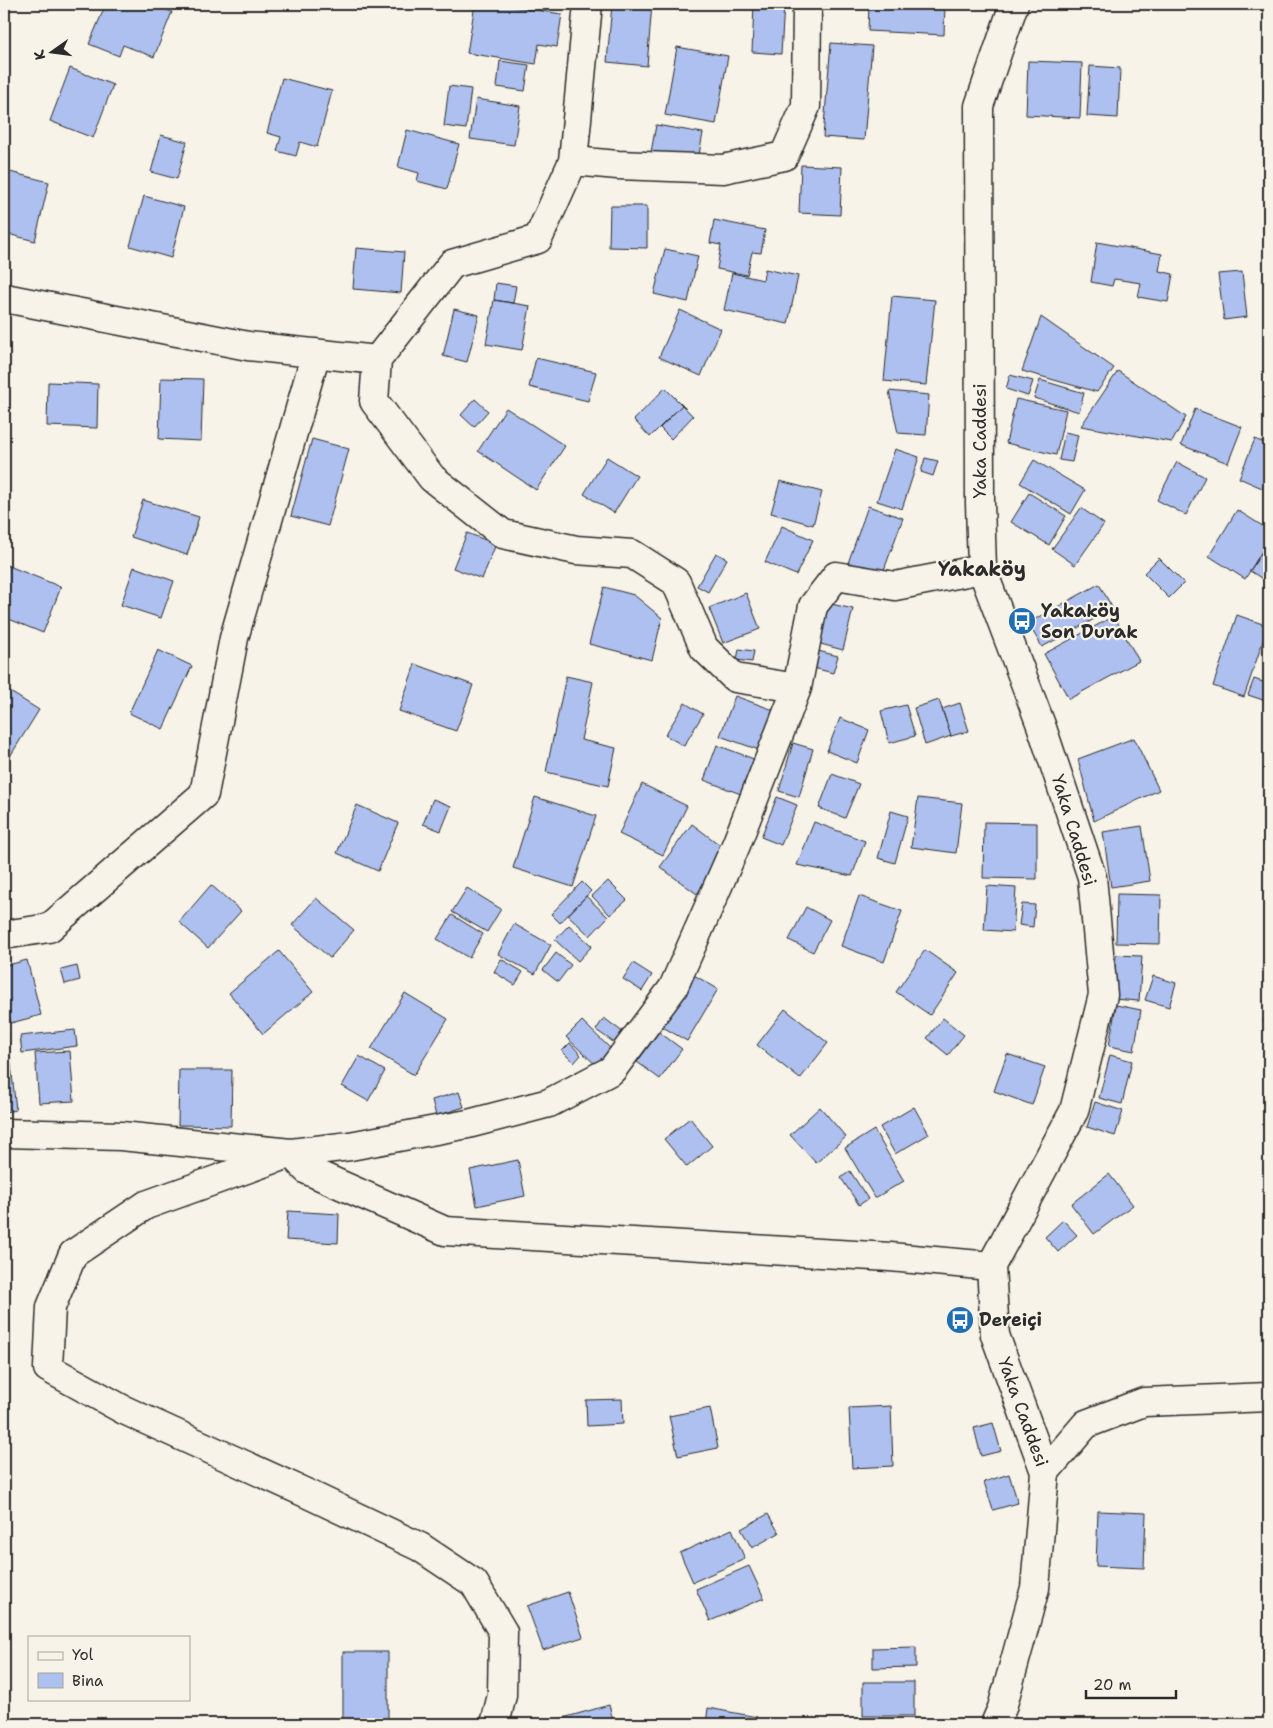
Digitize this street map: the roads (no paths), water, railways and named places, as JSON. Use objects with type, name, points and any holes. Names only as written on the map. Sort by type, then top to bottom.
[{"type":"street","points":[[588,4],[573,161],[538,239],[452,264],[377,360],[374,401],[432,478],[503,534],[576,550],[632,554],[676,582],[704,648],[735,678],[797,688]]},
{"type":"street","points":[[573,161],[618,165],[723,169],[784,156],[806,106],[808,4]]},
{"type":"street","name":"Yaka Caddesi","points":[[995,1724],[1002,1708],[1035,1588],[1046,1472],[995,1335],[991,1266],[1074,1111],[1103,995],[1092,878],[1041,725],[982,569],[980,503],[979,106],[1014,4]]},
{"type":"street","points":[[4,297],[248,346],[377,360]]},
{"type":"street","points":[[4,935],[49,928],[204,794],[234,638],[316,354]]},
{"type":"street","points":[[4,1133],[121,1136],[291,1153],[350,1146],[468,1124],[540,1106],[612,1070],[673,988],[736,845],[797,688],[813,606],[836,576],[895,586],[982,569]]},
{"type":"street","points":[[291,1153],[306,1170],[445,1231],[890,1257],[991,1266]]},
{"type":"street","points":[[291,1153],[146,1205],[72,1254],[51,1307],[48,1368],[124,1410],[420,1547],[474,1583],[503,1632],[502,1695],[495,1724]]},
{"type":"street","points":[[1046,1472],[1086,1424],[1144,1402],[1269,1397]]},
{"type":"place","name":"Yakaköy Son Durak","points":[[1022,621]]},
{"type":"place","name":"Dereiçi","points":[[960,1320]]},
{"type":"district","name":"Yakaköy","points":[[982,569]]}]
